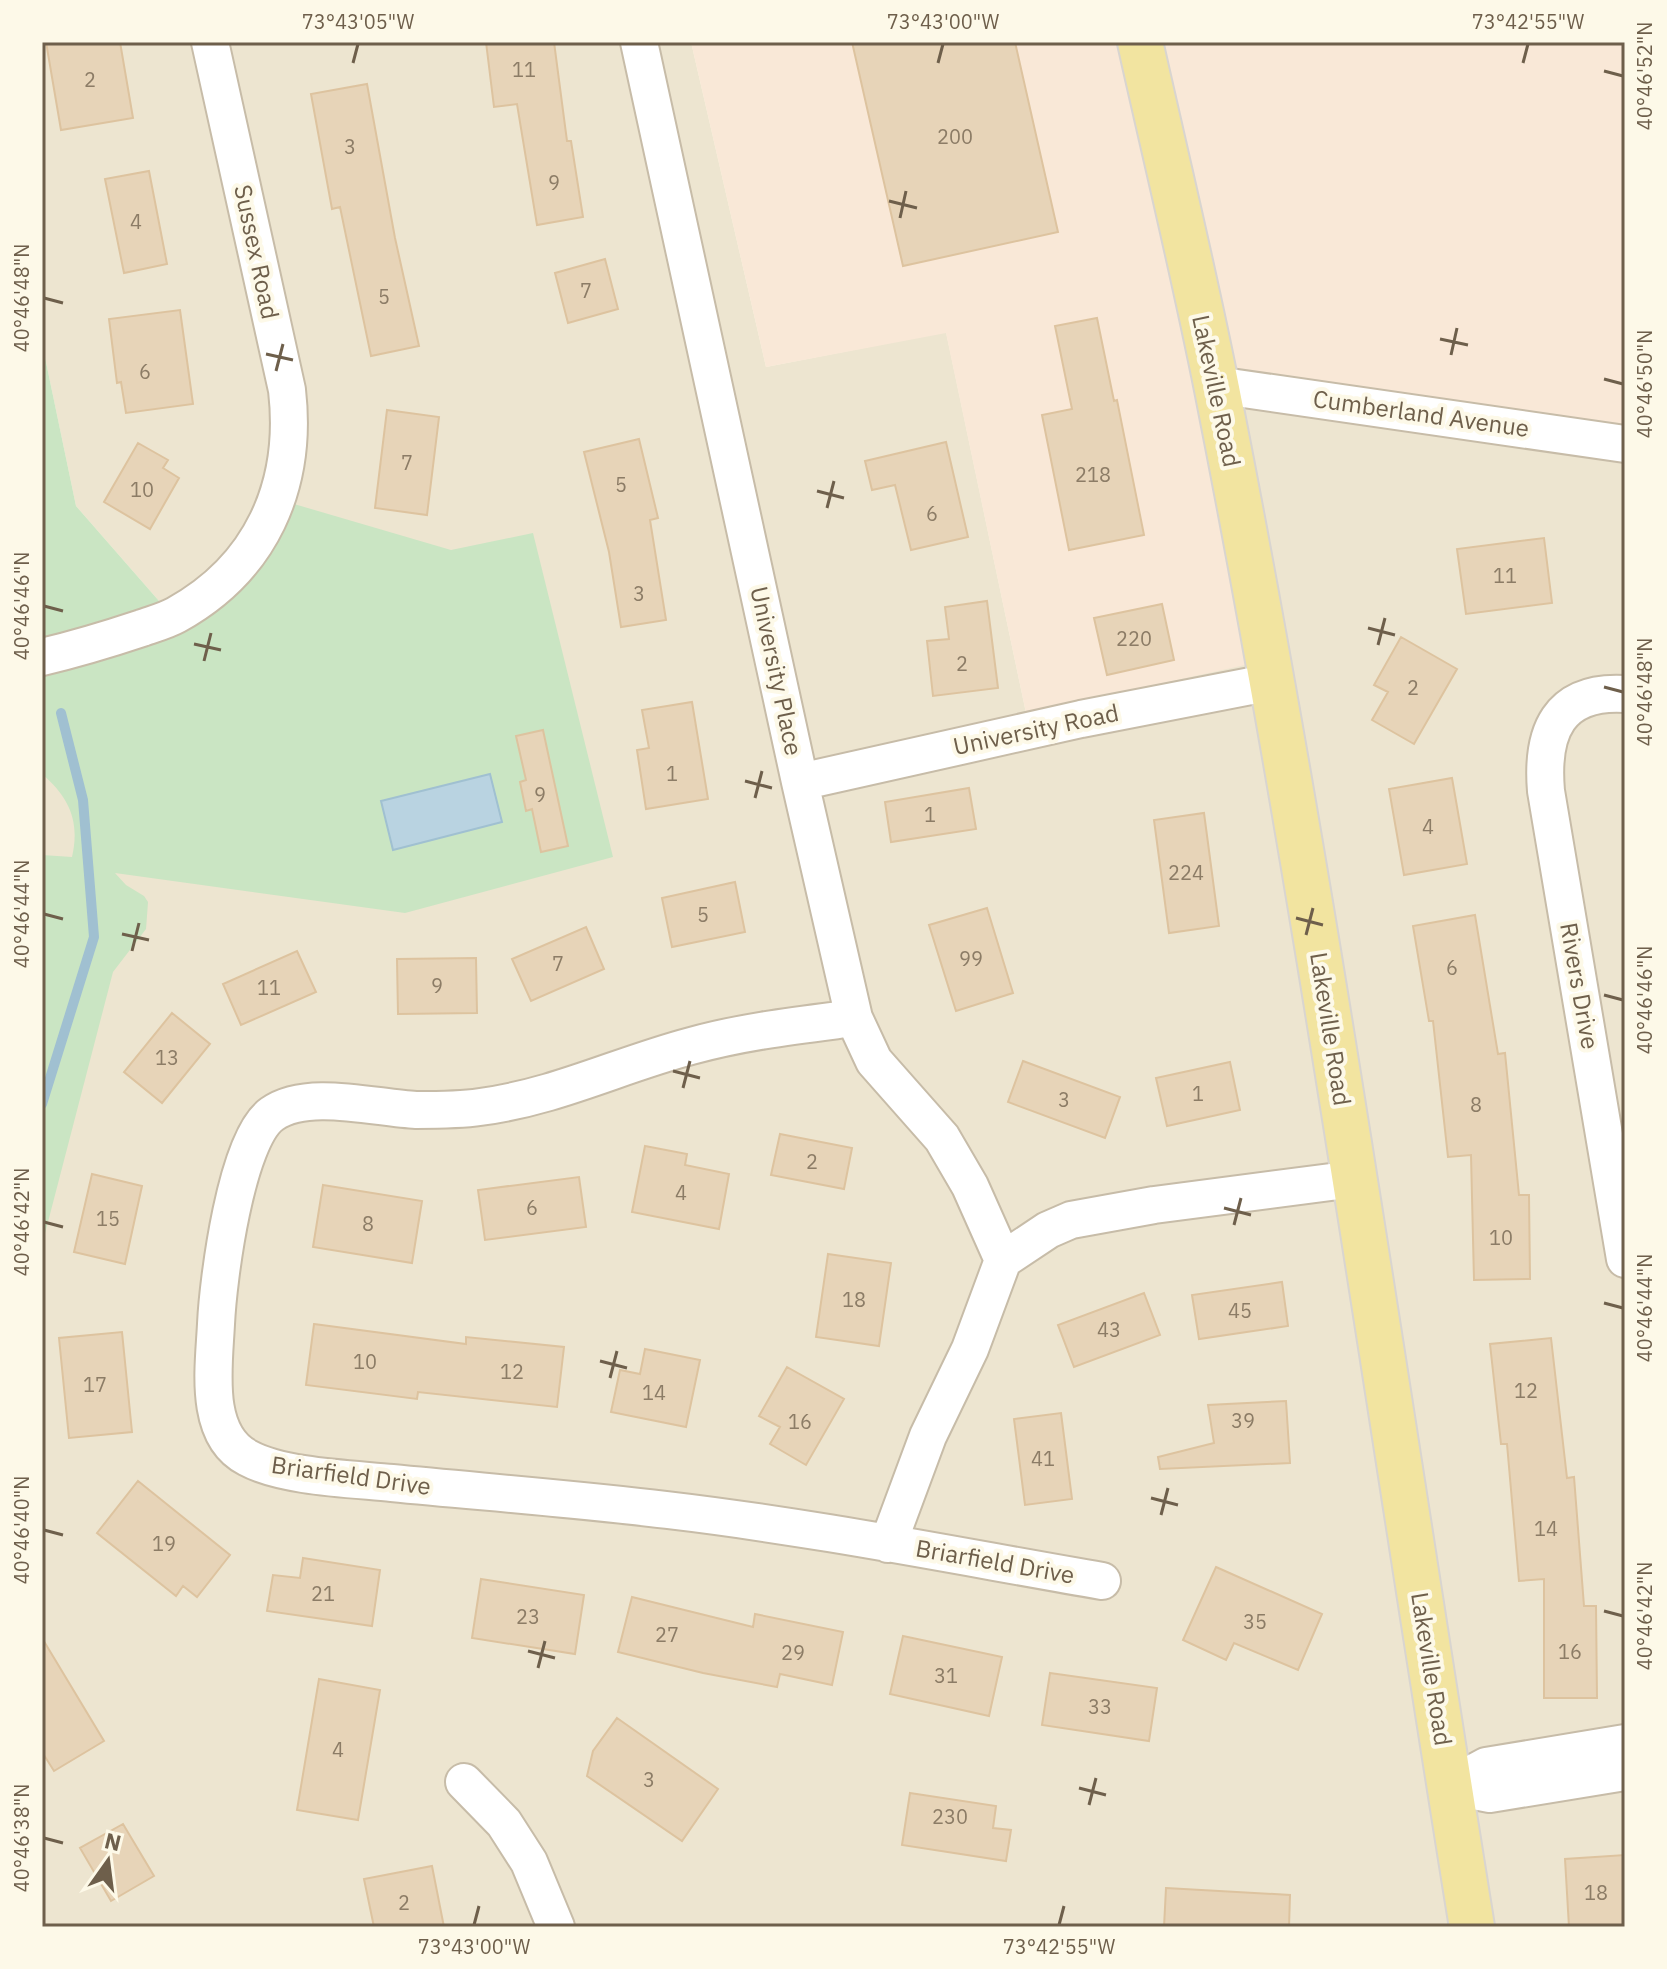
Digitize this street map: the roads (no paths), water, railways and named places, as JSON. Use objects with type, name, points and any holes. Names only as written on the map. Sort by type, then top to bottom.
[{"type":"main road","name":"Lakeville Road","points":[[1140,42],[1216,385],[1272,682],[1472,1927]]},
{"type":"street","name":"Sussex Road","points":[[42,657],[100,643],[173,617],[211,593],[268,525],[286,471],[290,440],[287,390],[210,42]]},
{"type":"street","name":"University Place","points":[[639,42],[854,1018],[874,1061],[942,1138],[970,1186],[1003,1260]]},
{"type":"street","name":"Cumberland Avenue","points":[[1216,385],[1625,444]]},
{"type":"street","name":"University Road","points":[[800,782],[1033,730],[1272,682]]},
{"type":"street","name":"Rivers Drive","points":[[1625,694],[1606,693],[1584,698],[1571,705],[1561,715],[1546,744],[1544,767],[1546,791],[1609,1071],[1625,1259]]},
{"type":"street","name":"Briarfield Drive","points":[[854,1018],[754,1032],[689,1046],[562,1090],[478,1107],[417,1110],[309,1102],[289,1105],[274,1112],[265,1119],[251,1145],[230,1218],[217,1310],[216,1408],[224,1439],[234,1449],[261,1464],[282,1469],[348,1479],[669,1510],[1102,1581]]},
{"type":"street","points":[[1003,1260],[1048,1230],[1071,1220],[1154,1205],[1354,1179]]},
{"type":"street","name":"Briarfield Drive","points":[[888,1544],[928,1436],[970,1349],[1003,1260]]},
{"type":"street","points":[[1449,1786],[1486,1766],[1625,1743]]},
{"type":"street","points":[[1449,1786],[1490,1794],[1625,1772]]},
{"type":"street","points":[[464,1782],[504,1823],[529,1862],[556,1927]]},
{"type":"water","points":[[490,774],[502,822],[393,850],[381,801]]},
{"type":"waterway","points":[[42,1104],[94,937],[83,800],[61,713]]}]
